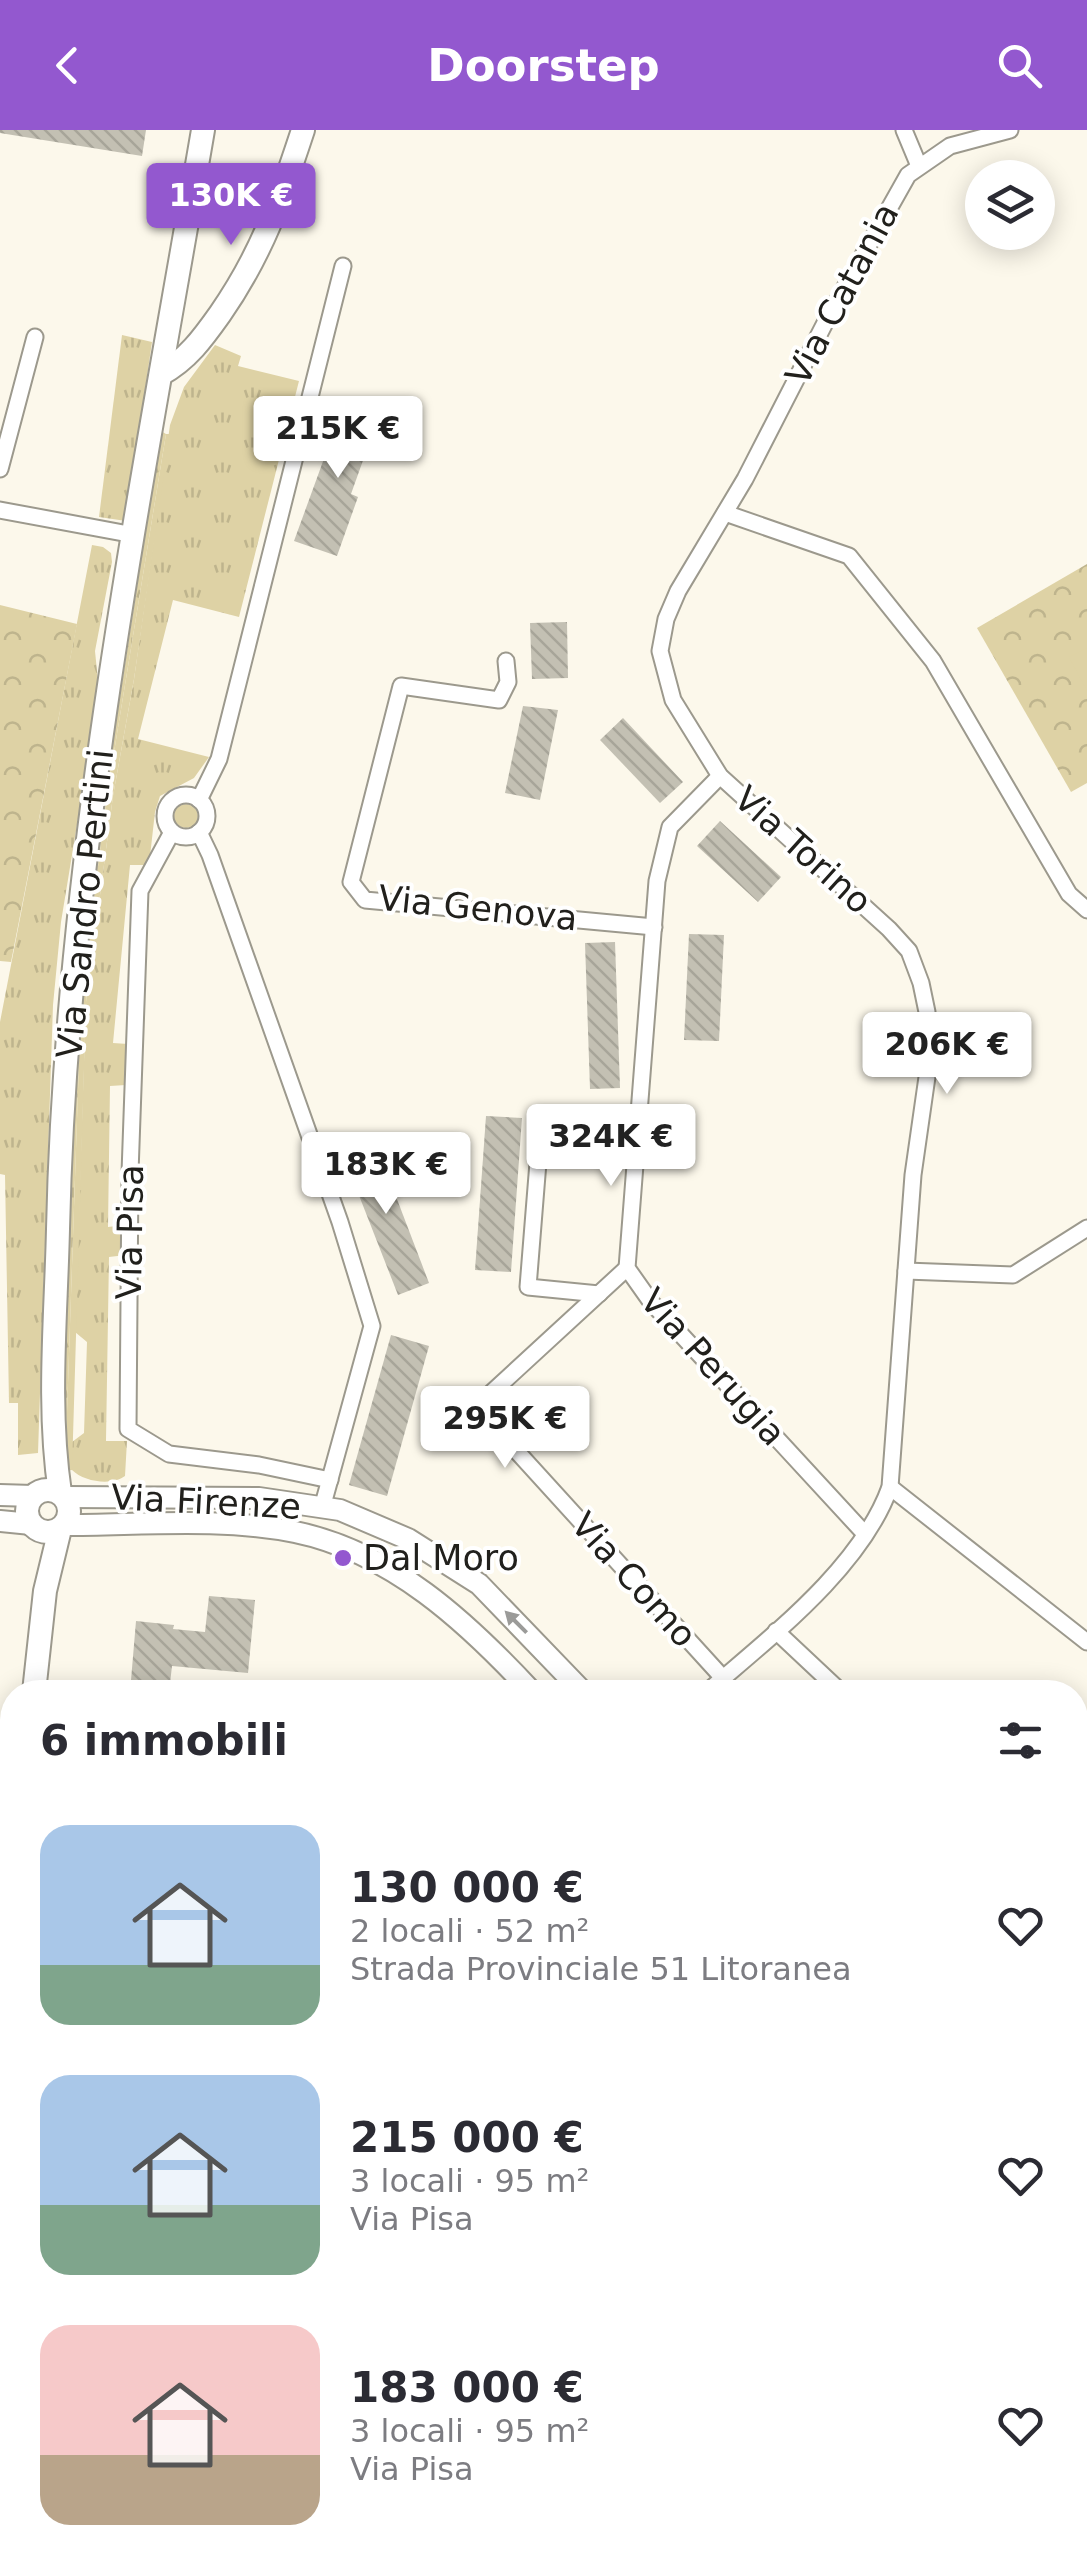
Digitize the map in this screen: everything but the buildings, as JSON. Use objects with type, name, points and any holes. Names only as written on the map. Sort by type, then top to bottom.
[{"type":"main road","name":"Via Sandro Pertini","points":[[44,1591],[27,1510],[49,1494],[60,1157],[72,970],[134,535],[204,130]]},
{"type":"main road","points":[[162,374],[178,365],[202,340],[249,272],[272,223],[303,130]]},
{"type":"main road","name":"Via Sandro Pertini","points":[[35,1680],[44,1591],[70,1511],[49,1494]]},
{"type":"main road","points":[[33,1526],[48,1532],[62,1527]]},
{"type":"street","points":[[904,130],[919,166]]},
{"type":"street","name":"Via Catania","points":[[725,513],[892,198],[908,175],[951,138],[1010,130]]},
{"type":"street","points":[[199,800],[178,796],[168,806],[165,820],[172,832],[186,836],[199,832],[206,820],[199,800],[219,760],[343,266]]},
{"type":"street","points":[[0,469],[35,337]]},
{"type":"street","points":[[0,510],[134,535]]},
{"type":"street","points":[[725,513],[849,556],[932,661],[1069,894],[1087,910]]},
{"type":"street","name":"Via Torino","points":[[723,1678],[818,1594],[881,1512],[890,1487],[913,1175],[927,1077],[927,1012],[910,951],[720,776],[673,700],[660,650],[666,619],[678,591],[725,513]]},
{"type":"street","name":"Via Genova","points":[[506,660],[508,682],[500,700],[401,686],[350,882],[364,900],[654,927]]},
{"type":"street","name":"Via Perugia","points":[[720,776],[670,826],[657,881],[627,1268],[651,1302],[865,1534]]},
{"type":"street","name":"Via Pisa","points":[[172,832],[140,891],[130,1173],[128,1428],[169,1454],[330,1480]]},
{"type":"street","points":[[199,832],[340,1222],[372,1326],[322,1508]]},
{"type":"street","points":[[539,1150],[528,1288],[599,1294]]},
{"type":"street","points":[[906,1271],[1013,1275],[1087,1228]]},
{"type":"street","name":"Via Como","points":[[627,1268],[490,1394],[482,1412],[723,1678]]},
{"type":"street","points":[[890,1487],[1087,1642]]},
{"type":"street","name":"Via Firenze","points":[[0,1495],[259,1498],[340,1510],[408,1538],[478,1584],[572,1680]]},
{"type":"street","points":[[0,1521],[33,1526]]},
{"type":"street","name":"Via Firenze","points":[[62,1527],[240,1525],[317,1538],[388,1568],[456,1615],[520,1680]]},
{"type":"street","points":[[776,1631],[828,1680]]},
{"type":"green space","points":[[122,335],[152,342],[126,521],[99,517]]},
{"type":"green space","points":[[215,345],[241,356],[238,366],[299,381],[239,617],[173,600],[138,739],[209,757],[194,778],[160,796],[149,865],[130,865],[113,1043],[128,1044],[126,1085],[110,1086],[108,1227],[125,1225],[126,1255],[109,1257],[106,1441],[127,1441],[125,1476],[98,1481],[72,1470],[72,1442],[84,1433],[87,1342],[75,1332],[86,1002],[170,425],[184,387]]},
{"type":"green space","points":[[161,431],[166,434],[107,795],[81,1002],[65,1471],[60,1470],[59,1458],[71,1114],[85,923]]},
{"type":"green space","points":[[166,434],[170,434],[113,796],[86,1002],[72,1470],[65,1471],[81,1002],[107,795]]},
{"type":"green space","points":[[92,545],[111,553],[112,562],[95,651],[99,691],[61,922],[53,1005],[38,1453],[18,1455],[18,1403],[9,1403],[5,1175],[0,1174],[0,1022]]},
{"type":"green space","points":[[1087,564],[1087,783],[1071,792],[977,628]]},
{"type":"green space","points":[[0,605],[77,624],[11,962],[0,961]]},
{"type":"green space","points":[[1087,648],[1087,691],[1069,657]]},
{"type":"green space","points":[[186,804],[198,816],[186,828],[174,816]]},
{"type":"place","name":"Dal Moro","points":[[343,1558]]}]
